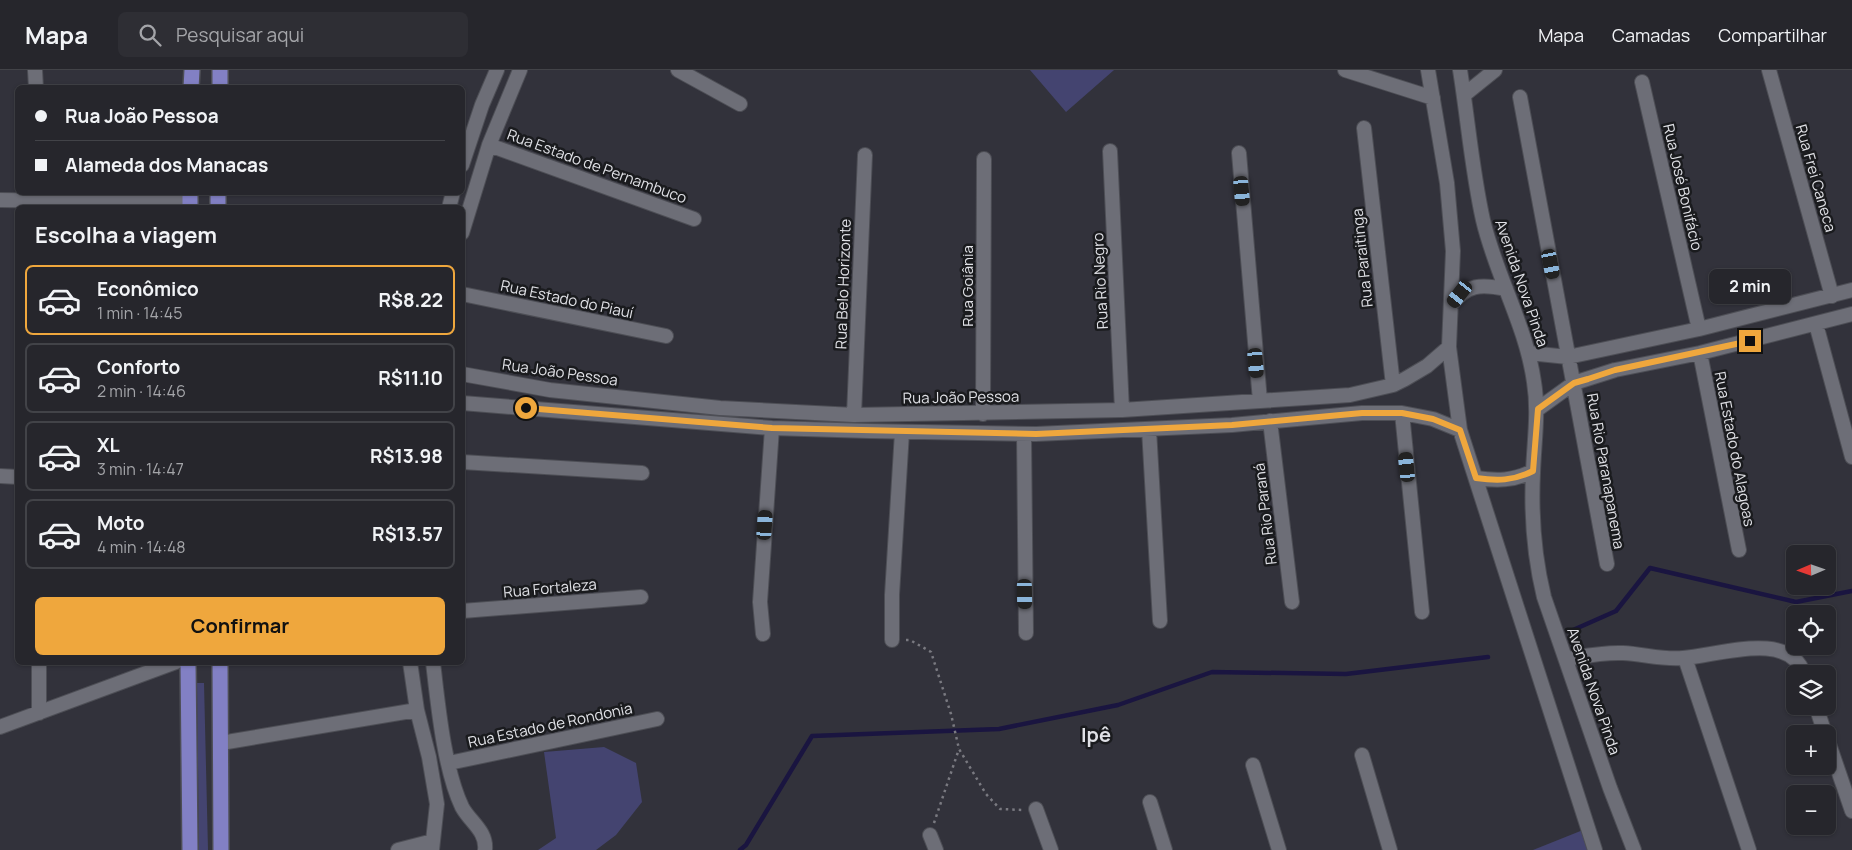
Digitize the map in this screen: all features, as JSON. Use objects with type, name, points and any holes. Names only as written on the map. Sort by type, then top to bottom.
[{"type":"main road","points":[[191,85],[192,70]]},
{"type":"main road","points":[[220,70],[220,85]]},
{"type":"main road","points":[[188,665],[190,850]]},
{"type":"main road","points":[[220,665],[221,850]]},
{"type":"street","points":[[35,70],[36,85]]},
{"type":"street","points":[[465,156],[482,104],[496,70]]},
{"type":"street","points":[[465,223],[489,145],[520,70]]},
{"type":"street","points":[[678,70],[740,104]]},
{"type":"street","points":[[1345,70],[1433,98]]},
{"type":"street","points":[[1428,70],[1447,183],[1453,251],[1449,347],[1460,430],[1595,850]]},
{"type":"street","name":"Avenida Nova Pinda","points":[[1460,70],[1483,220],[1530,354],[1538,409],[1532,504],[1537,566],[1544,597],[1610,788],[1634,850]]},
{"type":"street","points":[[1464,94],[1495,70]]},
{"type":"street","name":"Rua Frei Caneca","points":[[1768,70],[1832,296]]},
{"type":"street","name":"Rua José Bonifácio","points":[[1642,82],[1699,329]]},
{"type":"street","name":"Rua Rio Paranapanema","points":[[1520,97],[1607,564]]},
{"type":"street","name":"Rua Paraitinga","points":[[1364,128],[1393,385]]},
{"type":"street","name":"Rua Estado de Pernambuco","points":[[489,145],[694,219]]},
{"type":"street","name":"Rua Rio Negro","points":[[1110,151],[1122,410]]},
{"type":"street","points":[[1239,153],[1260,401]]},
{"type":"street","name":"Rua Belo Horizonte","points":[[854,416],[865,155]]},
{"type":"street","name":"Rua Goiânia","points":[[983,414],[984,159]]},
{"type":"street","points":[[0,200],[190,201]]},
{"type":"street","points":[[1451,304],[1466,290],[1478,286],[1506,289]]},
{"type":"street","points":[[1530,354],[1568,357],[1699,329],[1852,290]]},
{"type":"street","name":"Rua Estado do Piauí","points":[[465,295],[666,336]]},
{"type":"street","points":[[1538,409],[1574,383],[1615,370],[1700,353],[1852,314]]},
{"type":"street","points":[[1816,324],[1852,457]]},
{"type":"street","name":"Rua João Pessoa","points":[[465,375],[569,392],[720,408],[854,416],[983,414],[1122,410],[1350,395],[1393,385],[1427,366],[1449,347]]},
{"type":"street","name":"Rua Estado do Alagoas","points":[[1700,353],[1739,550]]},
{"type":"street","points":[[465,403],[772,428],[902,432],[1024,434],[1149,429],[1362,413],[1402,413],[1433,419],[1460,430]]},
{"type":"street","points":[[1402,413],[1422,612]]},
{"type":"street","name":"Rua Rio Paraná","points":[[1270,421],[1292,602]]},
{"type":"street","points":[[763,634],[760,602],[772,428]]},
{"type":"street","points":[[1149,429],[1160,621]]},
{"type":"street","points":[[892,640],[892,595],[902,432]]},
{"type":"street","points":[[1024,434],[1026,633]]},
{"type":"street","points":[[465,462],[642,473]]},
{"type":"street","points":[[1476,478],[1495,481],[1508,480],[1533,471]]},
{"type":"street","points":[[0,476],[15,477]]},
{"type":"street","name":"Rua Fortaleza","points":[[465,611],[641,596]]},
{"type":"street","points":[[1566,659],[1606,653],[1685,658],[1737,648],[1788,654],[1799,665]]},
{"type":"street","points":[[1685,658],[1749,850]]},
{"type":"street","points":[[39,665],[39,712]]},
{"type":"street","points":[[0,727],[168,665]]},
{"type":"street","points":[[398,850],[432,846],[437,804],[429,757],[417,710],[410,665]]},
{"type":"street","points":[[433,665],[449,763],[456,792],[464,809],[483,834],[485,850]]},
{"type":"street","points":[[221,743],[417,710]]},
{"type":"street","name":"Rua Estado de Rondonia","points":[[449,763],[658,719]]},
{"type":"street","points":[[1362,755],[1390,850]]},
{"type":"street","points":[[1836,764],[1852,811]]},
{"type":"street","points":[[1253,765],[1279,850]]},
{"type":"street","points":[[1150,802],[1165,850]]},
{"type":"street","points":[[1036,810],[1051,850]]},
{"type":"street","points":[[930,835],[936,850]]},
{"type":"path","points":[[892,640],[910,640],[931,652],[951,714],[959,749],[986,794],[1000,808],[1036,810]]},
{"type":"path","points":[[930,835],[959,749]]},
{"type":"shaded area","points":[[1030,70],[1114,70],[1066,112]]},
{"type":"shaded area","points":[[197,683],[204,683],[208,850],[199,850]]},
{"type":"shaded area","points":[[604,747],[636,763],[642,802],[616,835],[596,850],[538,850],[556,838],[544,752]]},
{"type":"shaded area","points":[[1583,830],[1588,850],[1533,850]]},
{"type":"waterway","points":[[1573,630],[1616,611],[1650,568],[1796,602],[1852,591]]},
{"type":"waterway","points":[[740,850],[746,845],[812,736],[999,729],[1118,705],[1212,672],[1346,674],[1488,657]]},
{"type":"district","name":"Ipê","points":[[1096,734]]},
{"type":"route","points":[[526,408],[772,428],[1036,434],[1232,425],[1362,413],[1402,413],[1433,419],[1460,430],[1476,478],[1495,481],[1521,477],[1533,471],[1538,409],[1574,383],[1615,370],[1750,341]]}]
